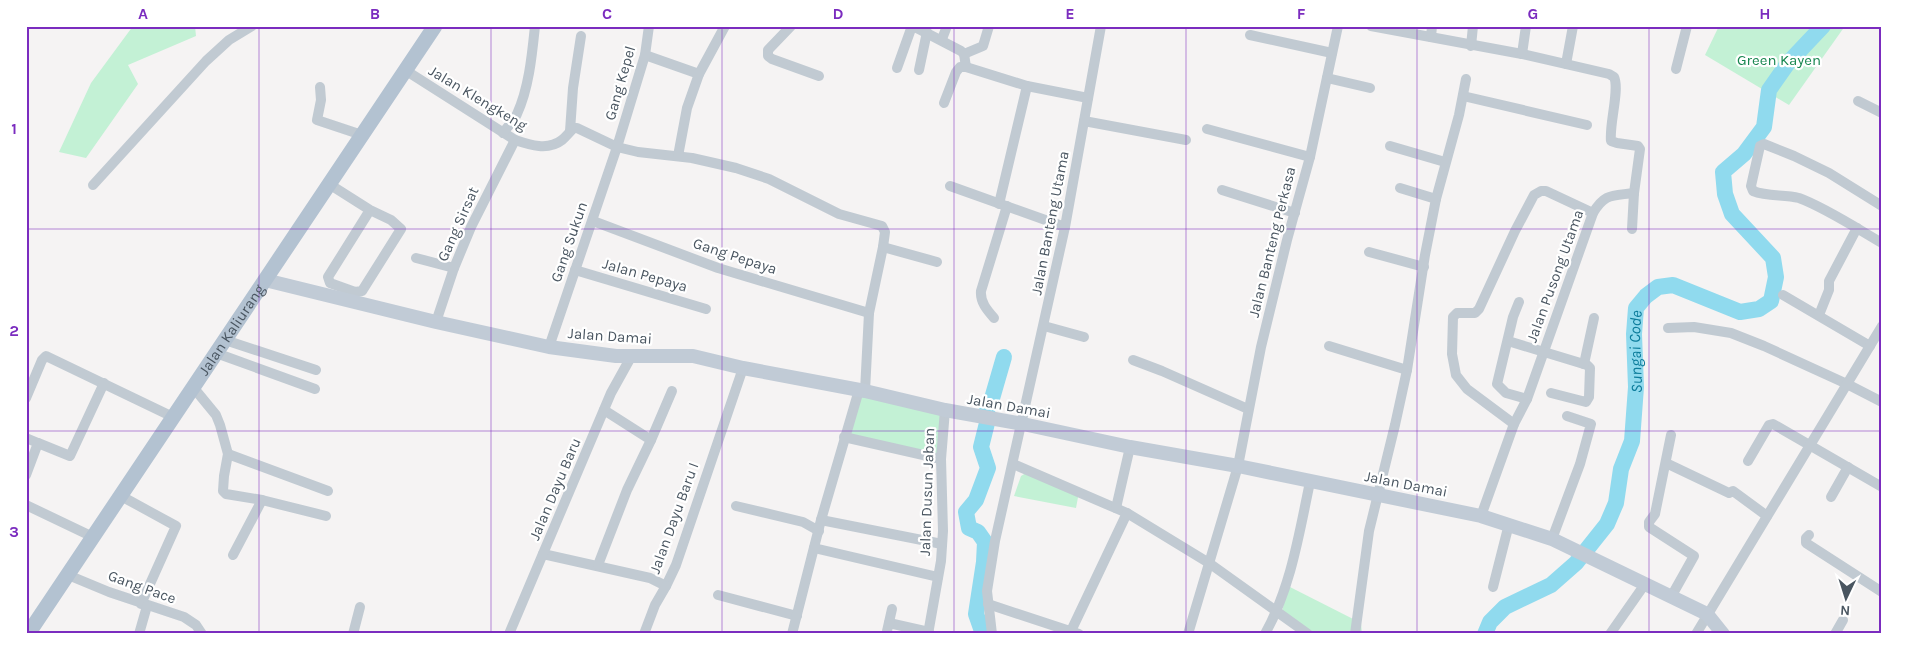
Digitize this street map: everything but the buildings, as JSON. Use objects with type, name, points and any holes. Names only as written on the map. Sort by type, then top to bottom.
[{"type":"main road","name":"Jalan Kaliurang","points":[[28,634],[435,26]]},
{"type":"main road","name":"Jalan Damai","points":[[265,280],[548,347],[604,356],[693,356],[743,368],[862,390],[945,410],[1130,447],[1238,466],[1481,516],[1552,539],[1646,584],[1707,614],[1723,634]]},
{"type":"street","points":[[93,185],[206,60],[229,40],[252,26]]},
{"type":"street","points":[[503,133],[516,116],[524,94],[533,50],[535,26]]},
{"type":"street","name":"Gang Kepel","points":[[617,147],[645,54],[649,26]]},
{"type":"street","points":[[678,156],[687,108],[699,74],[725,26]]},
{"type":"street","points":[[791,26],[768,50],[768,56],[772,60],[818,76]]},
{"type":"street","points":[[897,68],[912,26],[942,39],[961,50],[964,54],[966,67]]},
{"type":"street","points":[[942,39],[947,26]]},
{"type":"street","points":[[964,54],[982,46],[989,26]]},
{"type":"street","name":"Jalan Banteng Utama","points":[[992,634],[987,591],[995,541],[1065,227],[1101,26]]},
{"type":"street","name":"Jalan Banteng Perkasa","points":[[1188,634],[1238,466],[1248,409],[1281,261],[1310,157],[1338,26]]},
{"type":"street","points":[[1371,26],[1432,32],[1471,46],[1522,54],[1609,74],[1615,80],[1611,137],[1614,143],[1639,147],[1632,229]]},
{"type":"street","points":[[1471,46],[1473,26]]},
{"type":"street","points":[[1522,54],[1526,26]]},
{"type":"street","points":[[1566,64],[1573,26]]},
{"type":"street","points":[[1676,69],[1687,26]]},
{"type":"street","points":[[918,70],[927,32]]},
{"type":"street","points":[[1250,35],[1332,53]]},
{"type":"street","points":[[581,36],[572,97],[570,131],[578,128],[617,147],[638,152],[678,156],[736,168],[769,179],[839,214],[882,226],[885,232],[869,313],[862,390],[844,437],[792,634]]},
{"type":"street","points":[[645,54],[699,74]]},
{"type":"street","points":[[944,103],[957,69],[966,67],[1027,86],[1088,98]]},
{"type":"street","name":"Jalan Klengkeng","points":[[405,70],[515,140],[546,146],[556,144],[570,131]]},
{"type":"street","points":[[1327,78],[1370,88]]},
{"type":"street","points":[[1355,634],[1364,559],[1377,495],[1396,425],[1407,370],[1436,199],[1466,79]]},
{"type":"street","points":[[994,318],[986,308],[981,297],[981,291],[1003,205],[1027,86]]},
{"type":"street","points":[[320,87],[321,100],[317,120],[362,135]]},
{"type":"street","points":[[1463,96],[1586,124]]},
{"type":"street","points":[[1858,101],[1882,113]]},
{"type":"street","points":[[1084,121],[1186,140]]},
{"type":"street","points":[[1207,129],[1310,157]]},
{"type":"street","name":"Gang Sirsat","points":[[436,322],[454,268],[475,219],[515,140]]},
{"type":"street","points":[[1882,206],[1829,172],[1764,144],[1760,146],[1751,186],[1753,191],[1763,194],[1788,196],[1806,201],[1882,243]]},
{"type":"street","points":[[1390,146],[1445,162]]},
{"type":"street","name":"Gang Sukun","points":[[548,347],[617,147]]},
{"type":"street","points":[[330,184],[398,226],[401,230],[361,292],[355,292],[330,283],[328,277],[370,210]]},
{"type":"street","points":[[950,186],[1065,227]]},
{"type":"street","points":[[1400,188],[1436,199]]},
{"type":"street","points":[[1222,190],[1295,213]]},
{"type":"street","points":[[1514,424],[1467,389],[1456,375],[1452,354],[1453,317],[1457,313],[1475,313],[1479,309],[1534,195],[1541,191],[1546,191],[1593,212]]},
{"type":"street","name":"Jalan Pusong Utama","points":[[1481,516],[1514,424],[1527,399],[1593,212],[1601,200],[1634,193]]},
{"type":"street","name":"Gang Pepaya","points":[[593,221],[718,268],[869,313]]},
{"type":"street","points":[[1819,315],[1828,290],[1829,281],[1857,228]]},
{"type":"street","points":[[883,247],[937,262]]},
{"type":"street","points":[[1368,252],[1424,266]]},
{"type":"street","points":[[416,258],[454,268]]},
{"type":"street","name":"Jalan Pepaya","points":[[575,270],[706,309]]},
{"type":"street","points":[[1783,295],[1870,346]]},
{"type":"street","points":[[1519,302],[1513,317],[1497,384],[1506,393],[1527,399]]},
{"type":"street","points":[[1584,364],[1594,318]]},
{"type":"street","points":[[1044,326],[1084,337]]},
{"type":"street","points":[[1696,634],[1882,326]]},
{"type":"street","points":[[1668,328],[1694,327],[1731,333],[1764,346],[1882,402]]},
{"type":"street","points":[[225,340],[316,370]]},
{"type":"street","points":[[1508,341],[1584,364],[1590,368],[1588,401],[1583,402],[1551,393]]},
{"type":"street","points":[[1329,346],[1407,370]]},
{"type":"street","points":[[216,354],[314,389]]},
{"type":"street","points":[[26,398],[42,360],[46,356],[173,417]]},
{"type":"street","name":"Jalan Dayu Baru","points":[[509,634],[604,410],[631,357]]},
{"type":"street","points":[[1133,360],[1248,409]]},
{"type":"street","name":"Jalan Dayu Baru I","points":[[543,554],[650,578],[666,586],[676,565],[743,368]]},
{"type":"street","points":[[26,438],[70,456],[104,383]]},
{"type":"street","points":[[193,387],[218,421],[228,454],[224,476],[223,489],[225,493],[326,516]]},
{"type":"street","points":[[598,565],[627,490],[672,391]]},
{"type":"street","points":[[604,410],[651,440]]},
{"type":"street","name":"Jalan Dusun Jaban","points":[[927,632],[942,544],[941,459],[945,410]]},
{"type":"street","points":[[1552,539],[1580,464],[1591,424],[1567,416]]},
{"type":"street","points":[[1748,461],[1771,424],[1882,487]]},
{"type":"street","points":[[1671,435],[1655,514],[1649,522],[1649,527],[1694,556],[1671,597]]},
{"type":"street","points":[[844,437],[941,459]]},
{"type":"street","points":[[26,475],[38,443]]},
{"type":"street","points":[[1116,508],[1130,447]]},
{"type":"street","points":[[228,454],[328,491]]},
{"type":"street","points":[[1666,463],[1729,493],[1733,491],[1767,516]]},
{"type":"street","points":[[1013,464],[1128,513],[1209,563],[1308,634]]},
{"type":"street","points":[[1831,497],[1848,467]]},
{"type":"street","points":[[1265,634],[1277,612],[1295,554],[1310,482]]},
{"type":"street","points":[[121,496],[176,524],[176,528],[161,556],[144,605],[139,634]]},
{"type":"street","points":[[233,555],[262,500]]},
{"type":"street","points":[[26,505],[93,538]]},
{"type":"street","points":[[736,506],[803,522],[819,531]]},
{"type":"street","points":[[988,604],[1075,632],[1128,513]]},
{"type":"street","points":[[822,520],[942,544]]},
{"type":"street","points":[[1493,588],[1509,524]]},
{"type":"street","points":[[1809,535],[1806,538],[1806,543],[1882,592]]},
{"type":"street","points":[[814,548],[936,577]]},
{"type":"street","name":"Gang Pace","points":[[68,575],[144,605],[184,617],[196,625],[202,634]]},
{"type":"street","points":[[1610,634],[1646,584]]},
{"type":"street","points":[[644,634],[655,605],[666,586]]},
{"type":"street","points":[[718,594],[797,616]]},
{"type":"street","points":[[353,634],[360,607]]},
{"type":"street","points":[[892,609],[888,627],[927,632]]},
{"type":"street","points":[[1835,634],[1843,620]]},
{"type":"green space","points":[[133,26],[195,26],[196,36],[128,65],[138,84],[86,158],[59,152],[91,83]]},
{"type":"green space","name":"Green Kayen","points":[[1719,26],[1845,26],[1789,105],[1705,55]]},
{"type":"green space","points":[[860,391],[944,413],[940,458],[845,436]]},
{"type":"green space","points":[[1029,471],[1079,492],[1076,508],[1014,496],[1021,476]]},
{"type":"green space","points":[[1288,586],[1361,623],[1362,634],[1317,634],[1281,616]]},
{"type":"waterway","name":"Sungai Code","points":[[1485,634],[1490,622],[1505,607],[1551,585],[1576,563],[1607,524],[1616,503],[1621,469],[1632,441],[1636,387],[1634,334],[1636,308],[1646,296],[1658,287],[1673,285],[1740,312],[1759,309],[1771,301],[1776,277],[1773,258],[1732,214],[1725,194],[1723,172],[1744,154],[1764,127],[1769,90],[1788,63],[1823,26]]},
{"type":"waterway","points":[[986,412],[991,402],[1004,357]]},
{"type":"waterway","points":[[983,634],[976,614],[985,542],[978,532],[969,528],[966,512],[976,500],[988,468],[981,447],[987,423]]}]
